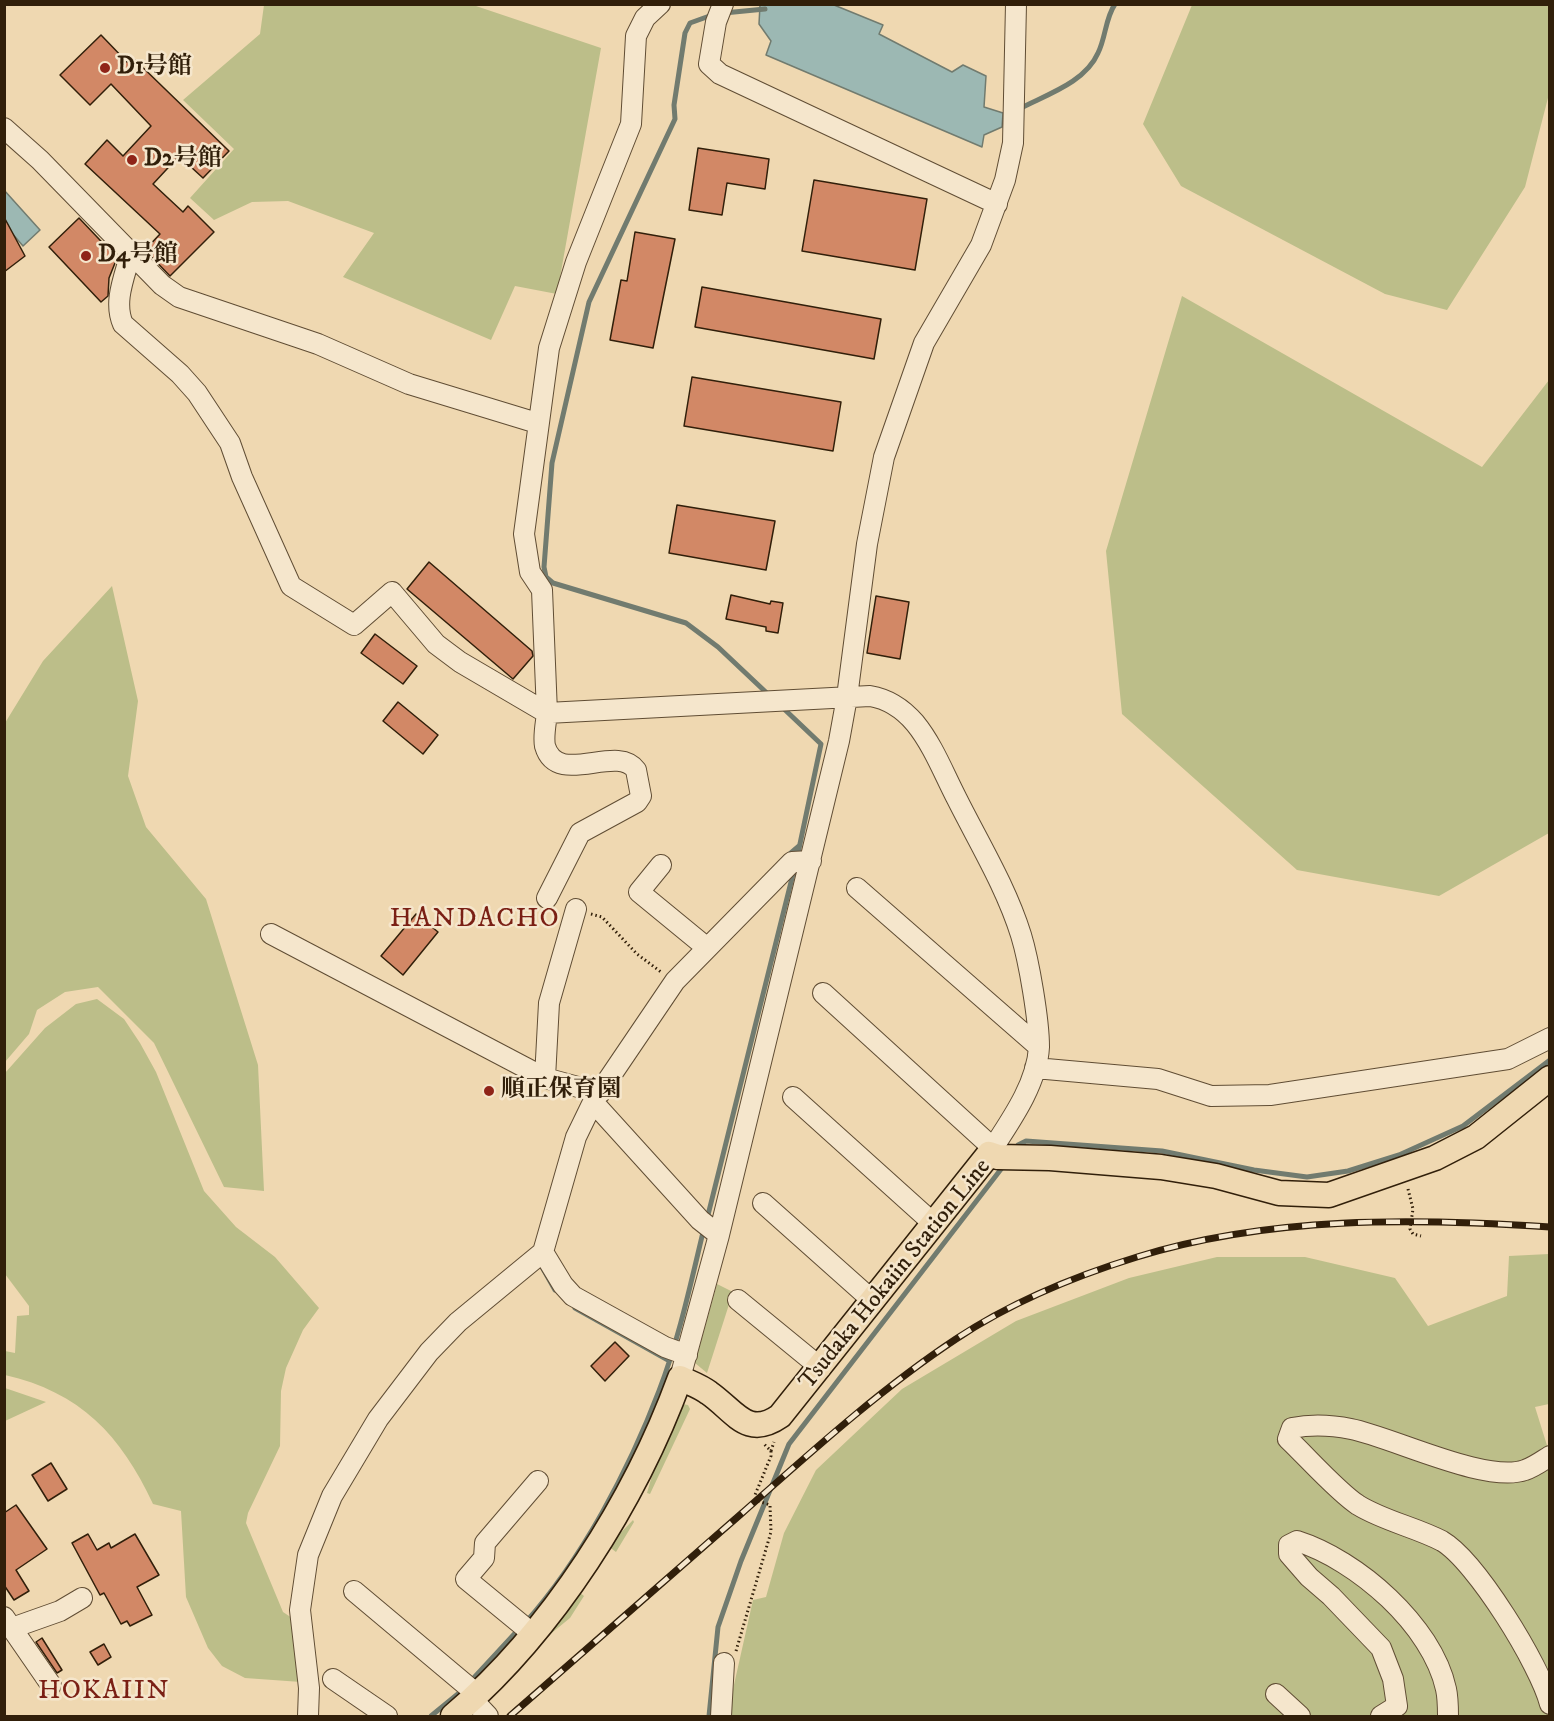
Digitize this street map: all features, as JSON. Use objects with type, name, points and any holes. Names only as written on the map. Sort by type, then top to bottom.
[{"type":"main road","name":"Tsudaka Hokaiin Station Line","points":[[752,1426],[762,1426],[780,1416],[821,1368],[934,1224],[1000,1154],[1161,1167],[1216,1176],[1279,1193],[1329,1195],[1435,1158],[1476,1137],[1550,1078]]},
{"type":"main road","points":[[453,1716],[475,1697],[526,1628],[559,1601],[631,1487],[661,1430],[680,1378],[701,1387],[752,1426]]},
{"type":"street","points":[[547,898],[580,832],[629,808],[640,796],[636,770],[628,762],[561,765],[551,759],[545,744],[547,713],[542,590],[530,572],[524,534],[537,423],[549,348],[576,262],[631,124],[636,36],[645,18],[660,4]]},
{"type":"street","points":[[680,1378],[676,1351],[710,1228],[801,860],[847,697],[867,544],[884,457],[924,343],[981,245],[997,204],[1011,152],[1016,4]]},
{"type":"street","points":[[720,11],[709,64],[720,75],[997,204]]},
{"type":"street","points":[[4,128],[40,160],[162,285],[179,297],[318,344],[409,384],[537,423]]},
{"type":"street","points":[[131,252],[119,300],[118,313],[123,324],[180,374],[197,393],[225,435],[291,586],[354,626],[392,592],[436,644],[460,662],[547,713],[847,697],[883,698],[904,711],[930,746],[1006,896],[1021,936],[1030,979],[1039,1047],[1035,1068],[1000,1154],[823,993]]},
{"type":"street","points":[[308,1716],[309,1688],[300,1610],[308,1555],[332,1496],[378,1419],[429,1352],[458,1322],[539,1255],[576,1137],[594,1094],[661,999],[702,944],[801,860]]},
{"type":"street","points":[[661,865],[639,892],[702,944]]},
{"type":"street","points":[[857,888],[1039,1047]]},
{"type":"street","points":[[545,1078],[549,1003],[576,909]]},
{"type":"street","points":[[271,934],[545,1078],[594,1094],[710,1228]]},
{"type":"street","points":[[1035,1068],[1158,1079],[1211,1096],[1270,1095],[1508,1059],[1516,1067],[1549,1050]]},
{"type":"street","points":[[793,1097],[934,1224]]},
{"type":"street","points":[[763,1203],[873,1301]]},
{"type":"street","points":[[539,1255],[573,1296],[676,1351]]},
{"type":"street","points":[[738,1299],[821,1368]]},
{"type":"street","points":[[1550,1456],[1524,1471],[1488,1470],[1413,1451],[1353,1430],[1313,1424],[1292,1428],[1287,1439],[1357,1504],[1442,1542],[1456,1553],[1496,1601],[1536,1669],[1550,1704]]},
{"type":"street","points":[[526,1628],[466,1579],[484,1558],[485,1543],[538,1481]]},
{"type":"street","points":[[1381,1716],[1397,1706],[1393,1679],[1381,1648],[1331,1596],[1309,1577],[1289,1554],[1289,1545],[1297,1541],[1313,1546],[1375,1583],[1418,1632],[1437,1665],[1446,1689],[1448,1716]]},
{"type":"street","points":[[354,1591],[475,1697]]},
{"type":"street","points":[[51,1685],[11,1630],[60,1611],[82,1598]]},
{"type":"street","points":[[722,1716],[724,1663]]},
{"type":"street","points":[[333,1679],[387,1716]]},
{"type":"street","points":[[1276,1694],[1300,1716]]},
{"type":"path","points":[[576,909],[602,917],[637,954],[666,975]]},
{"type":"path","points":[[1400,1171],[1412,1202],[1410,1229],[1413,1234],[1421,1236]]},
{"type":"path","points":[[724,1663],[737,1651],[771,1532],[770,1504],[758,1500],[755,1495],[771,1451],[752,1426]]},
{"type":"green space","points":[[264,5],[473,5],[601,48],[557,294],[515,286],[491,340],[343,277],[374,233],[288,201],[252,202],[214,220],[190,198],[234,149],[183,100],[260,34]]},
{"type":"green space","points":[[1192,5],[1549,5],[1549,94],[1525,187],[1447,310],[1385,294],[1181,186],[1143,124]]},
{"type":"green space","points":[[1182,296],[1482,467],[1549,380],[1549,833],[1439,896],[1297,870],[1122,714],[1106,551]]},
{"type":"green space","points":[[112,586],[138,701],[128,776],[146,827],[206,899],[258,1065],[264,1191],[224,1187],[154,1043],[98,987],[65,992],[37,1010],[29,1034],[5,1062],[5,723],[43,661]]},
{"type":"green space","points":[[97,999],[124,1019],[140,1043],[156,1072],[204,1191],[236,1227],[275,1257],[319,1308],[303,1330],[286,1368],[281,1391],[280,1446],[248,1513],[246,1523],[283,1612],[295,1620],[301,1682],[245,1678],[222,1666],[208,1648],[186,1597],[181,1511],[153,1504],[141,1479],[112,1437],[76,1405],[32,1383],[5,1375],[5,1351],[15,1353],[17,1316],[29,1315],[29,1306],[5,1274],[5,1073],[45,1028],[76,1004]]},
{"type":"green space","points":[[1549,1254],[1549,1404],[1535,1407],[1550,1455],[1549,1716],[727,1716],[753,1600],[766,1597],[784,1533],[816,1470],[902,1389],[1016,1321],[1129,1278],[1217,1257],[1305,1257],[1395,1278],[1428,1326],[1507,1296],[1509,1256]]},
{"type":"green space","points":[[717,1284],[733,1292],[707,1373],[695,1363]]},
{"type":"green space","points":[[5,1388],[46,1402],[5,1421]]},
{"type":"green space","points":[[682,1404],[688,1405],[690,1409],[650,1494],[647,1493],[658,1455]]},
{"type":"green space","points":[[633,1520],[634,1522],[616,1552],[608,1546]]},
{"type":"green space","points":[[579,1592],[584,1596],[570,1618],[548,1636],[546,1634]]},
{"type":"water","points":[[760,5],[834,5],[883,25],[879,34],[952,72],[963,65],[986,76],[984,107],[1003,113],[1002,127],[984,135],[982,147],[766,55],[771,41],[759,24]]},
{"type":"water","points":[[4,190],[40,230],[23,246],[5,225]]},
{"type":"building","points":[[101,35],[127,62],[132,57],[229,151],[203,178],[179,156],[153,184],[183,212],[188,206],[214,232],[170,276],[145,250],[160,234],[85,164],[107,140],[123,156],[151,126],[111,84],[90,105],[60,75]]},
{"type":"building","points":[[698,148],[769,159],[765,189],[727,183],[722,215],[689,210]]},
{"type":"building","points":[[814,180],[927,199],[915,270],[802,251]]},
{"type":"building","points":[[4,217],[25,256],[4,272]]},
{"type":"building","name":"D4号館","points":[[79,218],[117,258],[109,278],[108,296],[101,302],[49,247]]},
{"type":"building","points":[[635,232],[675,239],[653,348],[610,340],[621,280],[627,281]]},
{"type":"building","points":[[702,287],[881,319],[874,359],[695,327]]},
{"type":"building","points":[[692,377],[841,402],[833,451],[684,426]]},
{"type":"building","points":[[677,505],[775,521],[766,570],[669,553]]},
{"type":"building","points":[[429,562],[532,651],[533,656],[513,679],[407,589]]},
{"type":"building","points":[[731,595],[770,604],[771,601],[783,603],[778,633],[766,631],[766,627],[726,619]]},
{"type":"building","points":[[876,596],[909,602],[900,659],[867,653]]},
{"type":"building","points":[[375,634],[417,666],[403,684],[361,653]]},
{"type":"building","points":[[398,702],[438,735],[423,754],[383,721]]},
{"type":"building","points":[[416,914],[438,932],[403,975],[381,956]]},
{"type":"building","points":[[615,1342],[629,1356],[605,1381],[591,1366]]},
{"type":"building","points":[[51,1463],[67,1489],[48,1501],[32,1475]]},
{"type":"building","points":[[16,1505],[47,1549],[16,1570],[29,1591],[14,1600],[4,1585],[4,1513]]},
{"type":"building","points":[[88,1534],[97,1550],[109,1543],[111,1548],[135,1534],[159,1575],[137,1587],[152,1615],[130,1626],[127,1621],[121,1624],[104,1593],[100,1595],[72,1543]]},
{"type":"building","points":[[42,1638],[62,1670],[57,1673],[36,1642]]},
{"type":"building","points":[[104,1644],[111,1657],[98,1665],[90,1652]]},
{"type":"waterway","points":[[1019,109],[1063,87],[1084,72],[1098,53],[1115,4]]},
{"type":"waterway","points":[[724,13],[765,9]]},
{"type":"waterway","points":[[715,14],[690,23],[685,33],[674,105],[675,119],[589,302],[552,463],[544,567],[546,577],[553,583],[686,623],[718,647],[771,697]]},
{"type":"waterway","points":[[782,707],[821,744],[797,858]]},
{"type":"waterway","points":[[785,858],[799,846]]},
{"type":"waterway","points":[[707,1219],[794,870]]},
{"type":"waterway","points":[[1013,1151],[1026,1141],[1162,1151],[1254,1170],[1307,1177],[1348,1171],[1399,1155],[1463,1126],[1550,1060]]},
{"type":"waterway","points":[[709,1716],[718,1627],[741,1561],[789,1444],[1005,1164]]},
{"type":"waterway","points":[[525,1623],[546,1598],[585,1542],[633,1452],[673,1351],[704,1228]]},
{"type":"waterway","points":[[542,1267],[555,1290]]},
{"type":"waterway","points":[[575,1308],[668,1360]]},
{"type":"waterway","points":[[470,1682],[519,1629]]},
{"type":"waterway","points":[[431,1716],[464,1689]]},
{"type":"railway","points":[[510,1716],[872,1401],[956,1339],[1021,1302],[1090,1273],[1137,1257],[1238,1234],[1342,1223],[1446,1222],[1550,1227]]},
{"type":"place","name":"D1号館","points":[[105,68]]},
{"type":"place","name":"D2号館","points":[[132,160]]},
{"type":"place","name":"D4号館","points":[[86,256]]},
{"type":"place","name":"順正保育園","points":[[489,1091]]},
{"type":"district","name":"HANDACHO","points":[[475,920]]},
{"type":"district","name":"HOKAIIN","points":[[104,1692]]}]
